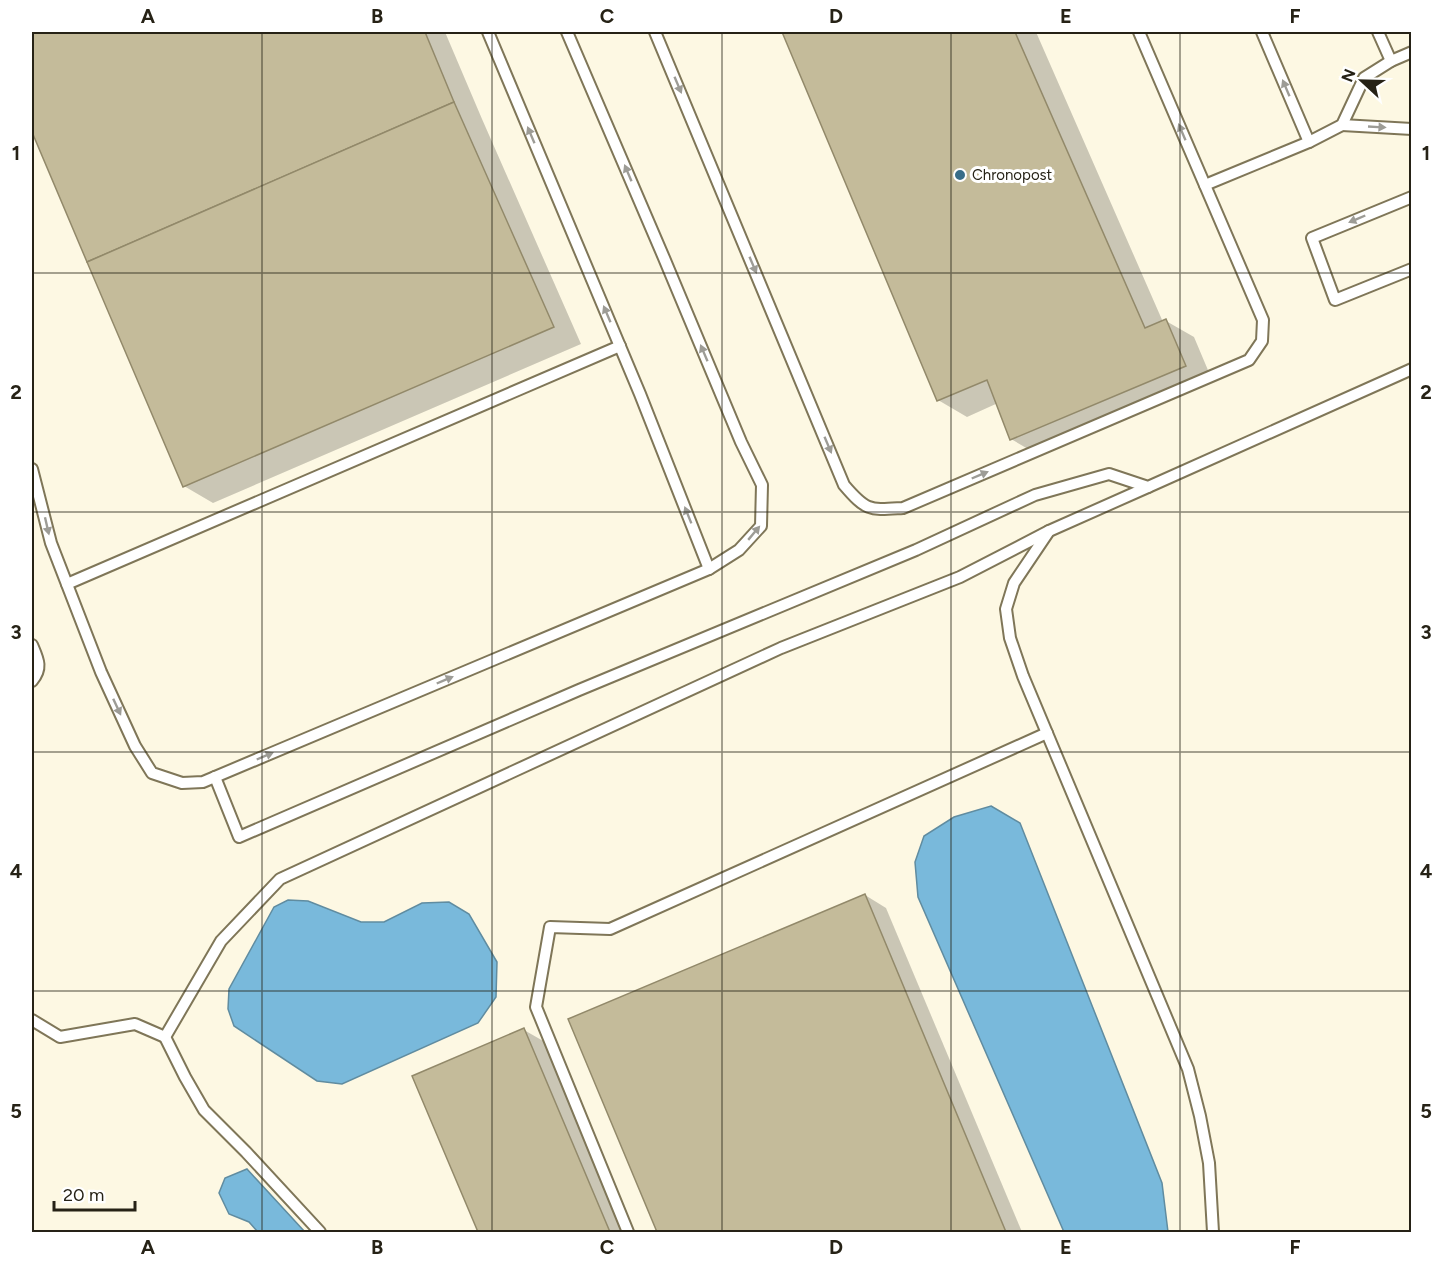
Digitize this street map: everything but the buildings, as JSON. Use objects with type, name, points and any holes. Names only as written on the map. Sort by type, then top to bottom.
[{"type":"lane","points":[[488,32],[620,346],[709,569]]},
{"type":"lane","points":[[32,469],[51,543],[101,672],[135,746],[152,773],[182,783],[202,782],[215,777],[709,569],[739,550],[761,526],[762,485],[741,442],[567,32]]},
{"type":"lane","points":[[655,32],[844,485],[859,503],[874,509],[903,508],[1250,360],[1262,341],[1263,320],[1139,32]]},
{"type":"lane","points":[[1262,32],[1309,142]]},
{"type":"lane","points":[[1378,32],[1391,61]]},
{"type":"lane","points":[[1342,125],[1364,78],[1391,61],[1412,52]]},
{"type":"lane","points":[[1205,185],[1309,142],[1342,125],[1412,129]]},
{"type":"lane","points":[[1412,197],[1312,238],[1335,300],[1412,268]]},
{"type":"lane","points":[[67,584],[620,346]]},
{"type":"lane","points":[[165,1037],[221,941],[280,879],[781,648],[960,577],[1049,531],[1412,369]]},
{"type":"lane","points":[[215,777],[239,837],[579,690],[916,550],[1035,495],[1109,474],[1148,487]]},
{"type":"lane","points":[[1049,531],[1014,583],[1006,609],[1010,638],[1023,676],[1188,1069],[1209,1163],[1213,1233]]},
{"type":"lane","points":[[32,645],[38,670],[32,681]]},
{"type":"lane","points":[[628,1233],[536,1007],[550,927],[610,929],[1047,733]]},
{"type":"lane","points":[[32,1020],[60,1037],[135,1024],[165,1037],[204,1110],[320,1233]]},
{"type":"water","points":[[991,806],[1020,823],[1162,1183],[1168,1232],[1064,1232],[918,897],[915,862],[924,836],[954,817]]},
{"type":"water","points":[[288,900],[308,901],[361,922],[384,922],[422,903],[449,902],[469,914],[497,962],[496,997],[478,1023],[342,1084],[317,1081],[234,1026],[228,1009],[229,989],[274,907]]},
{"type":"water","points":[[247,1169],[305,1232],[258,1232],[249,1222],[229,1214],[219,1193],[225,1178]]},
{"type":"place","name":"Chronopost","points":[[960,175]]}]
